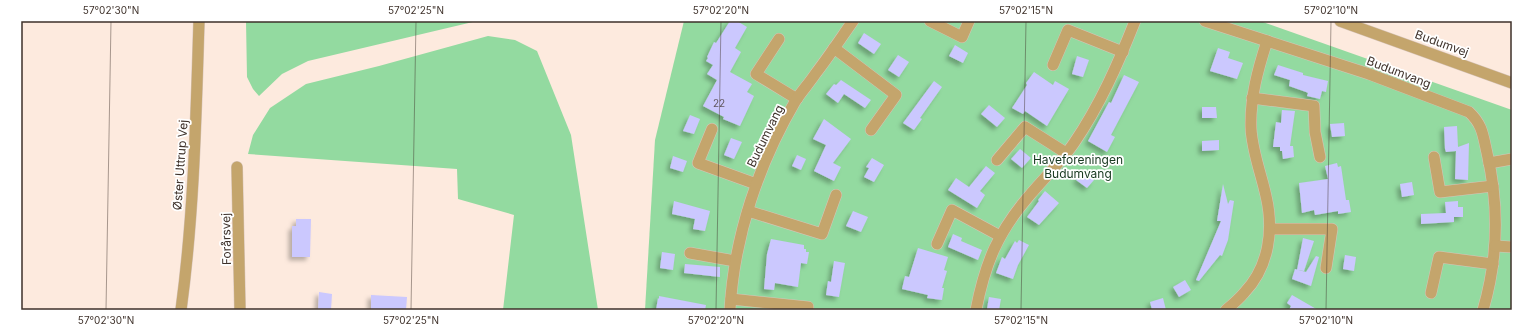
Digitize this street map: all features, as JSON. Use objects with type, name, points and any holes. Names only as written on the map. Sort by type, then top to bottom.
[{"type":"street","name":"Øster Uttrup Vej","points":[[181,310],[185,283],[195,154],[199,21]]},
{"type":"street","name":"Budumvang","points":[[808,310],[808,307],[731,305],[735,261],[756,184],[775,140],[797,99],[853,21]]},
{"type":"street","points":[[930,21],[962,37],[969,21]]},
{"type":"street","points":[[976,310],[980,287],[989,260],[1000,236],[1029,196],[1066,153],[1092,115],[1107,88],[1135,21]]},
{"type":"street","name":"Budumvang","points":[[1205,21],[1368,74],[1469,112],[1478,120],[1489,163],[1493,186],[1495,215],[1495,246],[1490,288],[1483,310]]},
{"type":"street","name":"Budumvej","points":[[1340,21],[1512,82]]},
{"type":"street","points":[[1053,65],[1068,30],[1123,52]]},
{"type":"street","name":"Budumvang","points":[[779,39],[756,74],[797,99]]},
{"type":"street","points":[[1226,310],[1245,293],[1258,273],[1268,248],[1271,229],[1267,202],[1255,156],[1251,128],[1252,98],[1258,70],[1267,41]]},
{"type":"street","points":[[834,48],[896,95],[871,130]]},
{"type":"street","points":[[1252,98],[1314,106],[1315,132],[1320,157]]},
{"type":"street","points":[[997,160],[1025,127],[1066,153]]},
{"type":"street","name":"Budumvang","points":[[712,129],[698,163],[756,184]]},
{"type":"street","points":[[1434,157],[1440,192],[1493,186]]},
{"type":"street","points":[[1489,163],[1512,159]]},
{"type":"street","name":"Forårsvej","points":[[237,167],[240,310]]},
{"type":"street","points":[[748,211],[822,234],[836,195]]},
{"type":"street","points":[[937,244],[952,210],[1000,236]]},
{"type":"street","points":[[1271,229],[1332,229],[1326,268]]},
{"type":"street","points":[[1495,246],[1512,247]]},
{"type":"street","points":[[690,253],[735,261]]},
{"type":"street","points":[[1431,293],[1439,257],[1493,264]]},
{"type":"green space","points":[[246,21],[477,21],[308,61],[282,74],[259,96],[253,89],[247,77]]},
{"type":"green space","name":"Haveforeningen Budumvang","points":[[684,21],[1260,21],[1512,110],[1512,310],[645,310],[655,140]]},
{"type":"green space","points":[[488,36],[515,40],[537,51],[571,135],[598,310],[503,310],[514,215],[458,199],[457,169],[248,154],[253,135],[270,108],[306,84],[379,66]]},
{"type":"building","points":[[730,21],[737,21],[747,27],[735,48],[741,52],[730,72],[752,84],[747,92],[754,96],[740,126],[723,119],[724,117],[703,106],[717,80],[707,74],[713,65],[706,61],[708,58],[707,57],[714,42],[716,43]]},
{"type":"building","points":[[864,33],[881,44],[874,54],[858,43]]},
{"type":"building","points":[[955,45],[968,53],[963,63],[949,56]]},
{"type":"building","points":[[1218,48],[1230,52],[1228,58],[1243,63],[1237,79],[1210,71]]},
{"type":"building","points":[[898,55],[909,62],[899,77],[888,70]]},
{"type":"building","points":[[1077,56],[1089,60],[1083,77],[1072,74]]},
{"type":"building","points":[[1278,65],[1303,73],[1303,75],[1328,81],[1326,92],[1322,91],[1320,99],[1307,96],[1308,93],[1289,86],[1290,80],[1274,75]]},
{"type":"building","points":[[1034,72],[1053,85],[1055,81],[1069,89],[1047,126],[1025,111],[1023,114],[1012,108]]},
{"type":"building","points":[[1124,75],[1139,82],[1111,135],[1115,137],[1107,152],[1088,141],[1109,102],[1111,103]]},
{"type":"building","points":[[841,80],[871,100],[865,108],[844,94],[838,103],[826,94],[834,84],[836,85]]},
{"type":"building","points":[[934,81],[942,87],[920,118],[922,119],[914,130],[903,123]]},
{"type":"building","points":[[989,105],[1005,118],[997,127],[981,114]]},
{"type":"building","points":[[1202,107],[1216,107],[1217,118],[1202,118]]},
{"type":"building","points":[[1282,110],[1295,111],[1290,146],[1293,146],[1294,157],[1283,159],[1280,147],[1273,147],[1276,122],[1281,123]]},
{"type":"building","points":[[690,115],[700,119],[694,134],[683,131]]},
{"type":"building","points":[[824,119],[851,139],[833,163],[841,167],[834,181],[814,171],[826,145],[813,139]]},
{"type":"building","points":[[1344,123],[1345,136],[1332,137],[1330,124]]},
{"type":"building","points":[[1457,126],[1458,147],[1469,143],[1468,180],[1455,179],[1456,151],[1446,152],[1445,149],[1444,127]]},
{"type":"building","points":[[731,138],[742,142],[734,159],[724,155]]},
{"type":"building","points":[[1219,140],[1219,150],[1202,151],[1202,141]]},
{"type":"building","points":[[1020,149],[1031,158],[1022,168],[1011,159]]},
{"type":"building","points":[[797,155],[806,159],[801,170],[792,166]]},
{"type":"building","points":[[673,156],[687,161],[683,172],[670,168]]},
{"type":"building","points":[[872,158],[884,165],[874,182],[864,177],[869,168],[866,167]]},
{"type":"building","points":[[1337,163],[1338,167],[1341,166],[1346,200],[1349,200],[1351,212],[1338,214],[1338,211],[1315,215],[1314,210],[1302,213],[1299,183],[1328,179],[1325,166]]},
{"type":"building","points":[[986,166],[995,173],[980,191],[985,195],[977,208],[948,190],[956,178],[969,187]]},
{"type":"building","points":[[1083,171],[1094,180],[1087,188],[1076,180]]},
{"type":"building","points":[[1412,182],[1414,195],[1402,197],[1400,184]]},
{"type":"building","points":[[1223,184],[1228,204],[1230,200],[1234,201],[1228,240],[1222,256],[1220,255],[1199,281],[1196,280],[1221,221],[1217,221]]},
{"type":"building","points":[[1045,191],[1059,203],[1039,225],[1027,217]]},
{"type":"building","points":[[674,201],[710,211],[705,231],[693,229],[695,219],[672,214]]},
{"type":"building","points":[[1458,201],[1458,207],[1463,207],[1463,217],[1454,217],[1454,222],[1421,224],[1421,214],[1446,213],[1445,202]]},
{"type":"building","points":[[853,211],[868,217],[861,232],[846,226]]},
{"type":"building","points":[[296,219],[311,219],[310,257],[292,257],[292,226],[296,226]]},
{"type":"building","points":[[953,234],[962,238],[961,241],[982,250],[978,260],[948,247]]},
{"type":"building","points":[[1303,238],[1314,241],[1304,271],[1297,270]]},
{"type":"building","points":[[771,239],[804,245],[806,252],[809,252],[807,264],[801,263],[798,287],[775,283],[774,290],[764,289],[767,254]]},
{"type":"building","points":[[1019,240],[1029,245],[1018,265],[1013,279],[996,273],[1002,257],[1005,259],[1015,241],[1017,243]]},
{"type":"building","points":[[918,248],[948,257],[944,270],[947,271],[942,288],[944,288],[942,300],[927,298],[928,295],[902,289],[905,276],[909,277]]},
{"type":"building","points":[[662,252],[675,254],[673,270],[660,268]]},
{"type":"building","points":[[1345,255],[1356,257],[1354,271],[1343,269]]},
{"type":"building","points":[[1316,256],[1319,257],[1311,286],[1292,279],[1295,269],[1306,272]]},
{"type":"building","points":[[834,261],[845,263],[839,297],[826,295],[828,281],[831,282]]},
{"type":"building","points":[[685,264],[720,267],[720,277],[684,273]]},
{"type":"building","points":[[1185,280],[1191,290],[1179,297],[1173,287]]},
{"type":"building","points":[[319,292],[332,294],[331,310],[318,310]]},
{"type":"building","points":[[371,295],[407,297],[406,310],[371,309]]},
{"type":"building","points":[[1292,295],[1318,310],[1289,310],[1291,306],[1287,303]]},
{"type":"building","points":[[659,296],[706,305],[705,310],[656,310]]},
{"type":"building","points":[[989,297],[1001,299],[999,310],[987,309]]},
{"type":"building","points":[[1163,298],[1166,310],[1152,310],[1150,302]]}]
